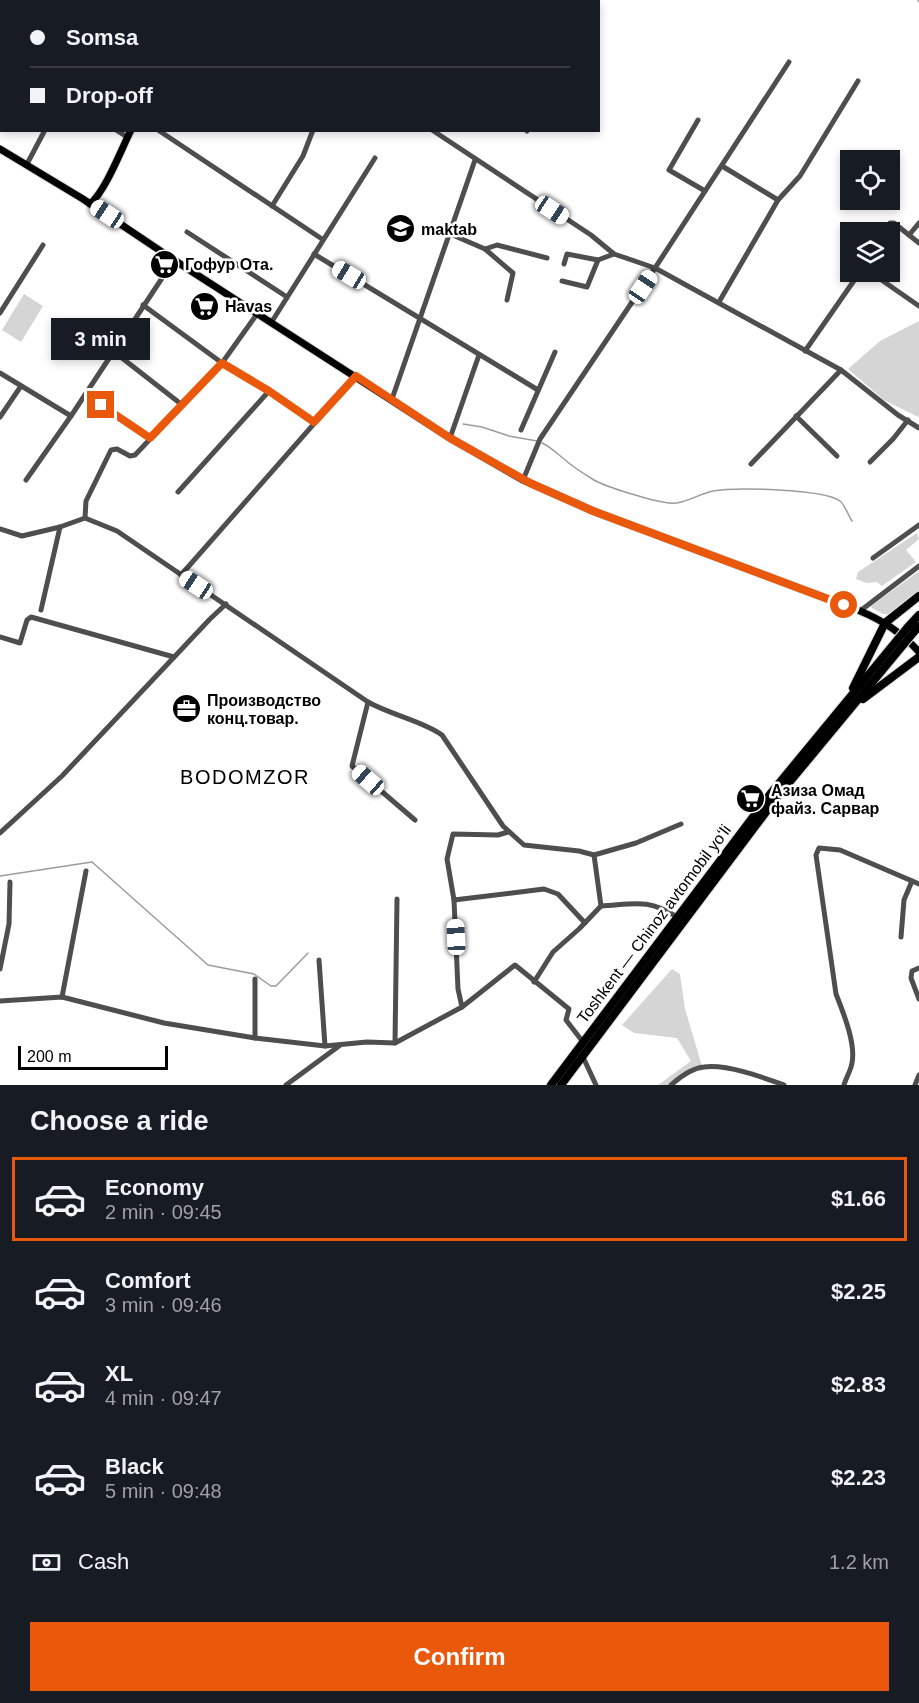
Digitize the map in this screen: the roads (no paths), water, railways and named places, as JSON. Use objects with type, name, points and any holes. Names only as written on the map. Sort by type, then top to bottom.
[{"type":"highway","points":[[841,713],[885,623],[919,596]]},
{"type":"highway","name":"Toshkent — Chinoz avtomobil yoʻli","points":[[551,1085],[771,793],[913,629],[919,615]]},
{"type":"highway","points":[[841,713],[919,657]]},
{"type":"highway","name":"Toshkent — Chinoz avtomobil yoʻli","points":[[561,1085],[841,713]]},
{"type":"main road","points":[[90,204],[120,145],[129,134]]},
{"type":"main road","points":[[90,204],[129,134]]},
{"type":"main road","points":[[0,149],[107,214],[174,260],[450,438],[523,480],[593,511],[860,610],[885,623],[919,652]]},
{"type":"main road","points":[[102,186],[101,200],[107,214]]},
{"type":"street","points":[[523,480],[540,439],[656,268],[789,62]]},
{"type":"street","points":[[719,302],[778,200],[800,176],[858,81]]},
{"type":"street","points":[[698,120],[669,170],[705,191]]},
{"type":"street","points":[[27,164],[44,132]]},
{"type":"street","points":[[161,132],[322,239]]},
{"type":"street","points":[[272,206],[303,156],[312,132]]},
{"type":"street","points":[[435,132],[591,235],[614,254],[656,268],[841,370],[898,415],[919,428]]},
{"type":"street","points":[[271,323],[375,158]]},
{"type":"street","points":[[392,399],[475,160]]},
{"type":"street","points":[[722,166],[778,200]]},
{"type":"street","points":[[909,235],[919,223]]},
{"type":"street","points":[[900,228],[919,243]]},
{"type":"street","points":[[187,232],[287,297]]},
{"type":"street","points":[[448,233],[485,249],[513,273],[507,300]]},
{"type":"street","points":[[0,313],[43,245]]},
{"type":"street","points":[[485,249],[497,245],[547,258]]},
{"type":"street","points":[[314,254],[537,390]]},
{"type":"street","points":[[564,264],[567,254],[598,260],[614,254]]},
{"type":"street","points":[[26,480],[174,260]]},
{"type":"street","points":[[562,281],[587,287],[598,260]]},
{"type":"street","points":[[805,351],[853,282]]},
{"type":"street","points":[[884,282],[919,306]]},
{"type":"street","points":[[143,305],[222,363],[269,391],[314,422]]},
{"type":"street","points":[[85,518],[86,501],[111,450],[117,449],[133,456],[222,363],[257,314]]},
{"type":"street","points":[[113,351],[181,404]]},
{"type":"street","points":[[521,430],[555,352]]},
{"type":"street","points":[[450,438],[479,355]]},
{"type":"street","points":[[751,464],[841,370]]},
{"type":"street","points":[[0,373],[71,416]]},
{"type":"street","points":[[181,575],[356,376]]},
{"type":"street","points":[[0,417],[21,386]]},
{"type":"street","points":[[178,492],[269,391]]},
{"type":"street","points":[[85,394],[150,438]]},
{"type":"street","points":[[796,416],[837,456]]},
{"type":"street","points":[[870,462],[908,420]]},
{"type":"street","points":[[0,529],[22,536],[85,518],[117,531],[369,702],[383,710],[435,729],[442,735],[502,826],[524,845],[579,851],[594,855],[636,843],[681,824]]},
{"type":"street","points":[[873,558],[919,525]]},
{"type":"street","points":[[42,609],[60,527]]},
{"type":"street","points":[[860,610],[919,566]]},
{"type":"street","points":[[0,833],[62,776],[226,604]]},
{"type":"street","points":[[0,637],[20,643],[27,620],[32,617],[174,657]]},
{"type":"street","points":[[369,702],[352,766],[415,820]]},
{"type":"street","points":[[462,1007],[458,990],[454,900],[447,859],[453,834],[498,835],[508,832]]},
{"type":"street","points":[[844,1085],[853,1062],[852,1047],[836,994],[816,855],[819,848],[840,850],[919,884]]},
{"type":"street","points":[[594,855],[601,906]]},
{"type":"street","points":[[62,997],[86,871]]},
{"type":"street","points":[[901,937],[904,900],[912,880]]},
{"type":"street","points":[[0,969],[9,924],[10,882]]},
{"type":"street","points":[[454,900],[544,889],[558,894],[585,923]]},
{"type":"street","points":[[395,1043],[397,899]]},
{"type":"street","points":[[534,982],[553,952],[601,906],[648,903],[662,907],[677,917]]},
{"type":"street","points":[[319,960],[325,1046]]},
{"type":"street","points":[[0,1001],[62,997],[164,1023],[255,1038],[325,1046],[367,1042],[395,1043],[462,1007],[515,965],[569,1009],[566,1020],[583,1042]]},
{"type":"street","points":[[919,968],[912,971],[911,978],[919,999]]},
{"type":"street","points":[[255,979],[255,1038]]},
{"type":"street","points":[[286,1085],[339,1046]]},
{"type":"street","points":[[582,1056],[596,1085]]},
{"type":"street","points":[[671,1085],[682,1076],[703,1066],[753,1073],[784,1085]]},
{"type":"street","points":[[915,1085],[919,1075]]},
{"type":"waterway","points":[[463,424],[537,441]]},
{"type":"waterway","points":[[542,443],[594,480],[652,500],[674,503],[713,491],[724,490],[758,489],[798,492],[831,497],[840,501],[852,521]]},
{"type":"waterway","points":[[0,876],[92,862],[208,965],[254,974],[271,986],[276,986],[308,953]]},
{"type":"place","name":"maktab","points":[[400,229]]},
{"type":"place","name":"Гофур Ота.","points":[[164,264]]},
{"type":"place","name":"Havas","points":[[204,306]]},
{"type":"place","name":"Производство конц.товар.","points":[[186,709]]},
{"type":"place","name":"Азиза Омад файз. Сарвар","points":[[750,799]]},
{"type":"district","name":"BODOMZOR","points":[[245,777]]}]
